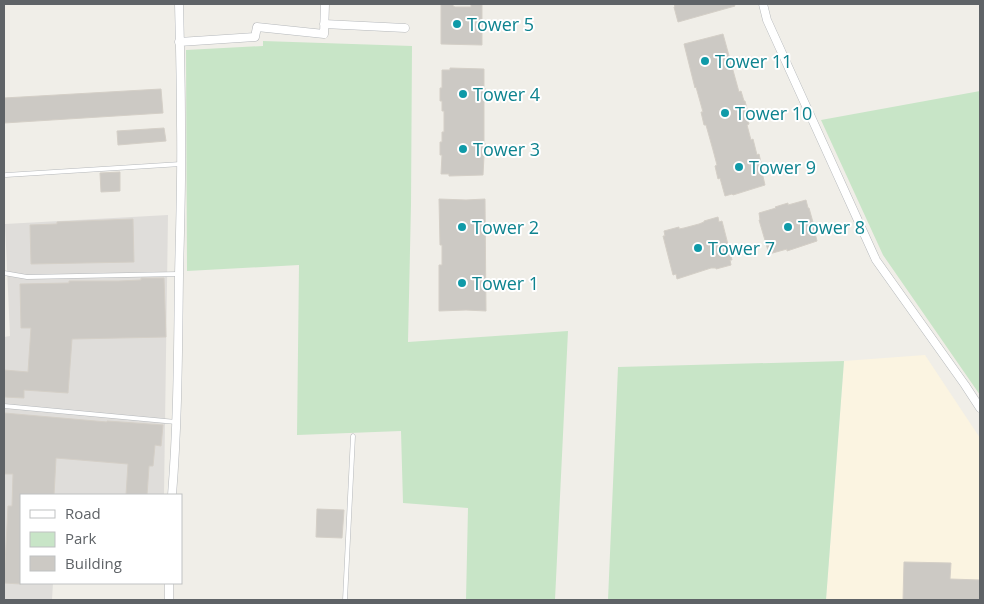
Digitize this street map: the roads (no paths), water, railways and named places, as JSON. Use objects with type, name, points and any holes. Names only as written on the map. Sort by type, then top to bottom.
[{"type":"street","points":[[172,494],[176,456],[182,124],[179,4]]},
{"type":"street","points":[[180,42],[255,37],[257,27],[324,34],[325,4]]},
{"type":"street","points":[[763,4],[767,20],[876,260],[980,408]]},
{"type":"street","points":[[324,24],[405,28]]},
{"type":"street","points":[[169,584],[170,600]]},
{"type":"lane","points":[[6,175],[181,164]]},
{"type":"lane","points":[[4,273],[28,276],[179,274]]},
{"type":"lane","points":[[4,406],[176,422]]},
{"type":"lane","points":[[345,600],[353,436]]},
{"type":"place","name":"Tower 5","points":[[457,24]]},
{"type":"place","name":"Tower 11","points":[[705,61]]},
{"type":"place","name":"Tower 4","points":[[463,94]]},
{"type":"place","name":"Tower 10","points":[[725,113]]},
{"type":"place","name":"Tower 3","points":[[463,149]]},
{"type":"place","name":"Tower 9","points":[[739,167]]},
{"type":"place","name":"Tower 2","points":[[462,227]]},
{"type":"place","name":"Tower 8","points":[[788,227]]},
{"type":"place","name":"Tower 7","points":[[698,248]]},
{"type":"place","name":"Tower 1","points":[[462,283]]}]
